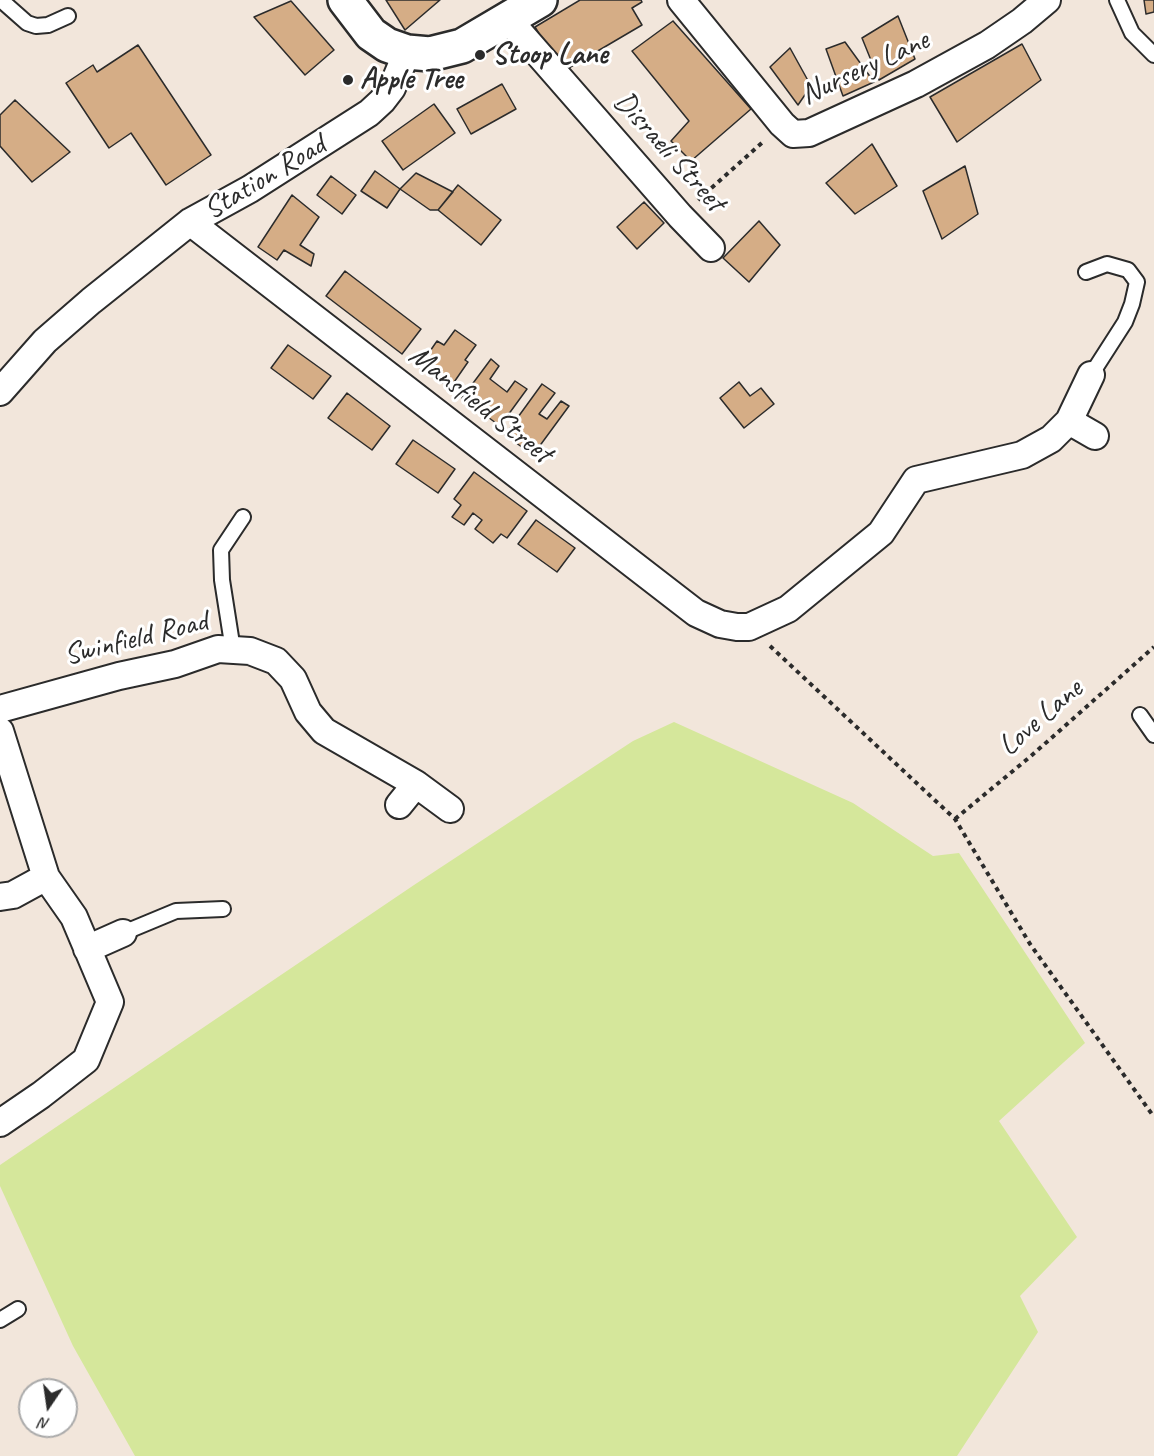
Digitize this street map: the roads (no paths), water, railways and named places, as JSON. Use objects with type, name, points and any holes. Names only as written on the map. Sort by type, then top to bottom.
[{"type":"street","points":[[345,0],[371,34],[387,45],[407,52],[430,54],[447,51],[478,37],[540,0]]},
{"type":"street","name":"Nursery Lane","points":[[681,0],[782,124],[793,134],[809,133],[916,84],[987,45],[1022,21],[1047,0]]},
{"type":"street","name":"Disraeli Street","points":[[507,18],[680,216],[711,248]]},
{"type":"street","name":"Station Road","points":[[0,392],[45,341],[190,222],[250,189],[369,113],[392,88],[407,52]]},
{"type":"street","name":"Mansfield Street","points":[[190,222],[696,613],[720,624],[743,627],[789,609],[881,533],[916,480],[1023,455],[1051,439],[1069,421]]},
{"type":"street","points":[[1091,375],[1069,421],[1095,436]]},
{"type":"street","name":"Swinfield Road","points":[[0,709],[119,676],[175,664],[218,649],[250,651],[276,661],[293,679],[308,712],[324,731],[416,784],[450,809]]},
{"type":"street","points":[[0,1123],[86,1060],[110,1002],[74,918],[46,877],[1,736]]},
{"type":"street","points":[[399,806],[416,784]]},
{"type":"street","points":[[0,897],[13,895],[46,877]]},
{"type":"street","points":[[87,949],[123,933]]},
{"type":"lane","points":[[1,0],[27,23],[36,26],[48,26],[68,16]]},
{"type":"lane","points":[[1117,0],[1132,33],[1154,55]]},
{"type":"lane","points":[[1086,272],[1107,264],[1128,270],[1137,282],[1125,322],[1091,375]]},
{"type":"lane","points":[[233,650],[222,580],[221,550],[243,517]]},
{"type":"lane","points":[[1140,715],[1154,735]]},
{"type":"lane","points":[[123,933],[176,911],[223,909]]},
{"type":"lane","points":[[0,1320],[18,1309]]},
{"type":"place","name":"Stoop Lane","points":[[480,55]]},
{"type":"place","name":"Apple Tree","points":[[348,80]]}]
